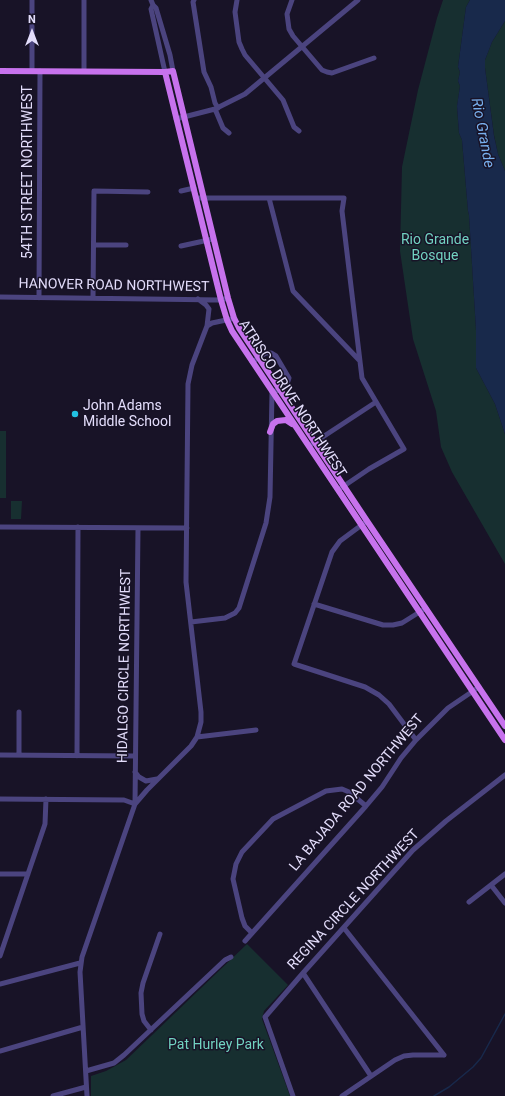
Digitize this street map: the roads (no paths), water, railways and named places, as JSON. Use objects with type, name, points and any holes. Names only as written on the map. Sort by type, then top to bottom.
[{"type":"main road","points":[[0,71],[173,71]]},
{"type":"main road","name":"ATRISCO DRIVE NORTHWEST","points":[[173,71],[234,318],[279,390],[505,726]]},
{"type":"main road","name":"ATRISCO DRIVE NORTHWEST","points":[[165,72],[221,300],[232,331],[505,740]]},
{"type":"main road","points":[[270,432],[273,424],[280,420],[286,420],[294,425]]},
{"type":"street","name":"54TH STREET NORTHWEST","points":[[32,0],[32,71]]},
{"type":"street","points":[[84,0],[84,71]]},
{"type":"street","points":[[194,0],[193,2],[204,72],[211,87],[223,128],[229,133]]},
{"type":"street","points":[[237,0],[235,12],[239,42],[242,49],[263,78],[282,100],[294,127],[299,131]]},
{"type":"street","points":[[292,0],[287,14],[288,24],[293,36],[322,70],[332,73],[374,58]]},
{"type":"street","points":[[176,119],[216,108],[245,94],[358,0]]},
{"type":"street","name":"ATRISCO DRIVE NORTHWEST","points":[[152,2],[156,8],[170,55],[173,71]]},
{"type":"street","name":"ATRISCO DRIVE NORTHWEST","points":[[152,2],[151,9],[165,72]]},
{"type":"street","name":"54TH STREET NORTHWEST","points":[[39,298],[40,71]]},
{"type":"street","points":[[181,191],[194,188]]},
{"type":"street","points":[[93,298],[94,191],[148,192]]},
{"type":"street","points":[[196,198],[344,198],[342,211],[362,378],[404,449],[369,469],[338,490]]},
{"type":"street","points":[[269,198],[293,291],[359,360]]},
{"type":"street","points":[[181,246],[214,239]]},
{"type":"street","points":[[94,245],[126,245]]},
{"type":"street","name":"HANOVER ROAD NORTHWEST","points":[[0,297],[221,300],[228,298]]},
{"type":"street","points":[[87,1096],[80,963],[135,804],[188,750],[197,737],[201,722],[186,582],[188,384],[192,365],[207,326],[209,309],[206,304],[198,299]]},
{"type":"street","points":[[207,326],[212,323],[234,318]]},
{"type":"street","points":[[191,622],[225,618],[235,613],[240,605],[264,530],[269,509],[272,392],[279,390],[287,384],[289,378],[276,356],[268,352],[252,362]]},
{"type":"street","points":[[308,446],[376,402]]},
{"type":"street","points":[[367,521],[340,541],[332,552],[294,664],[365,687],[379,694],[389,704],[416,740]]},
{"type":"street","points":[[0,527],[187,528]]},
{"type":"street","points":[[77,756],[78,527]]},
{"type":"street","name":"HIDALGO CIRCLE NORTHWEST","points":[[135,804],[138,528]]},
{"type":"street","points":[[314,604],[383,625],[393,626],[402,623],[426,608]]},
{"type":"street","name":"LA BAJADA ROAD NORTHWEST","points":[[244,941],[382,788],[401,758],[416,740],[448,708],[479,687]]},
{"type":"street","points":[[19,712],[19,755]]},
{"type":"street","points":[[197,737],[256,730]]},
{"type":"street","points":[[0,755],[135,756]]},
{"type":"street","points":[[135,772],[139,778],[146,781],[159,778]]},
{"type":"street","name":"REGINA CIRCLE NORTHWEST","points":[[293,1096],[265,1017],[412,850],[446,821],[505,775]]},
{"type":"street","points":[[252,933],[245,926],[242,918],[234,879],[236,864],[242,852],[273,819],[326,791],[342,789],[349,792],[366,806]]},
{"type":"street","points":[[0,799],[124,800],[135,804]]},
{"type":"street","points":[[0,954],[45,824],[46,799]]},
{"type":"street","points":[[0,874],[28,874]]},
{"type":"street","points":[[469,902],[505,874]]},
{"type":"street","points":[[491,885],[505,903]]},
{"type":"street","points":[[342,1096],[395,1060],[404,1056],[444,1055],[344,928]]},
{"type":"street","points":[[151,1030],[144,1021],[142,1014],[141,993],[160,934]]},
{"type":"street","points":[[86,1072],[114,1063],[225,960],[231,957]]},
{"type":"street","points":[[0,984],[80,963]]},
{"type":"street","points":[[303,973],[371,1076]]},
{"type":"street","points":[[0,1050],[83,1027]]},
{"type":"street","points":[[53,1096],[86,1087]]},
{"type":"water","name":"Rio Grande","points":[[470,0],[505,0],[505,21],[492,42],[485,60],[485,68],[494,136],[498,154],[505,171],[505,434],[495,404],[476,368],[476,330],[469,215],[462,140],[459,133],[457,106],[460,86],[458,81],[460,72],[458,67],[466,7]]},
{"type":"waterway","points":[[434,1096],[449,1087],[473,1067],[481,1058],[505,1014]]},
{"type":"place","name":"John Adams Middle School","points":[[75,414]]},
{"type":"park label","name":"Rio Grande Bosque","points":[[435,248]]},
{"type":"park label","name":"Pat Hurley Park","points":[[216,1045]]}]
